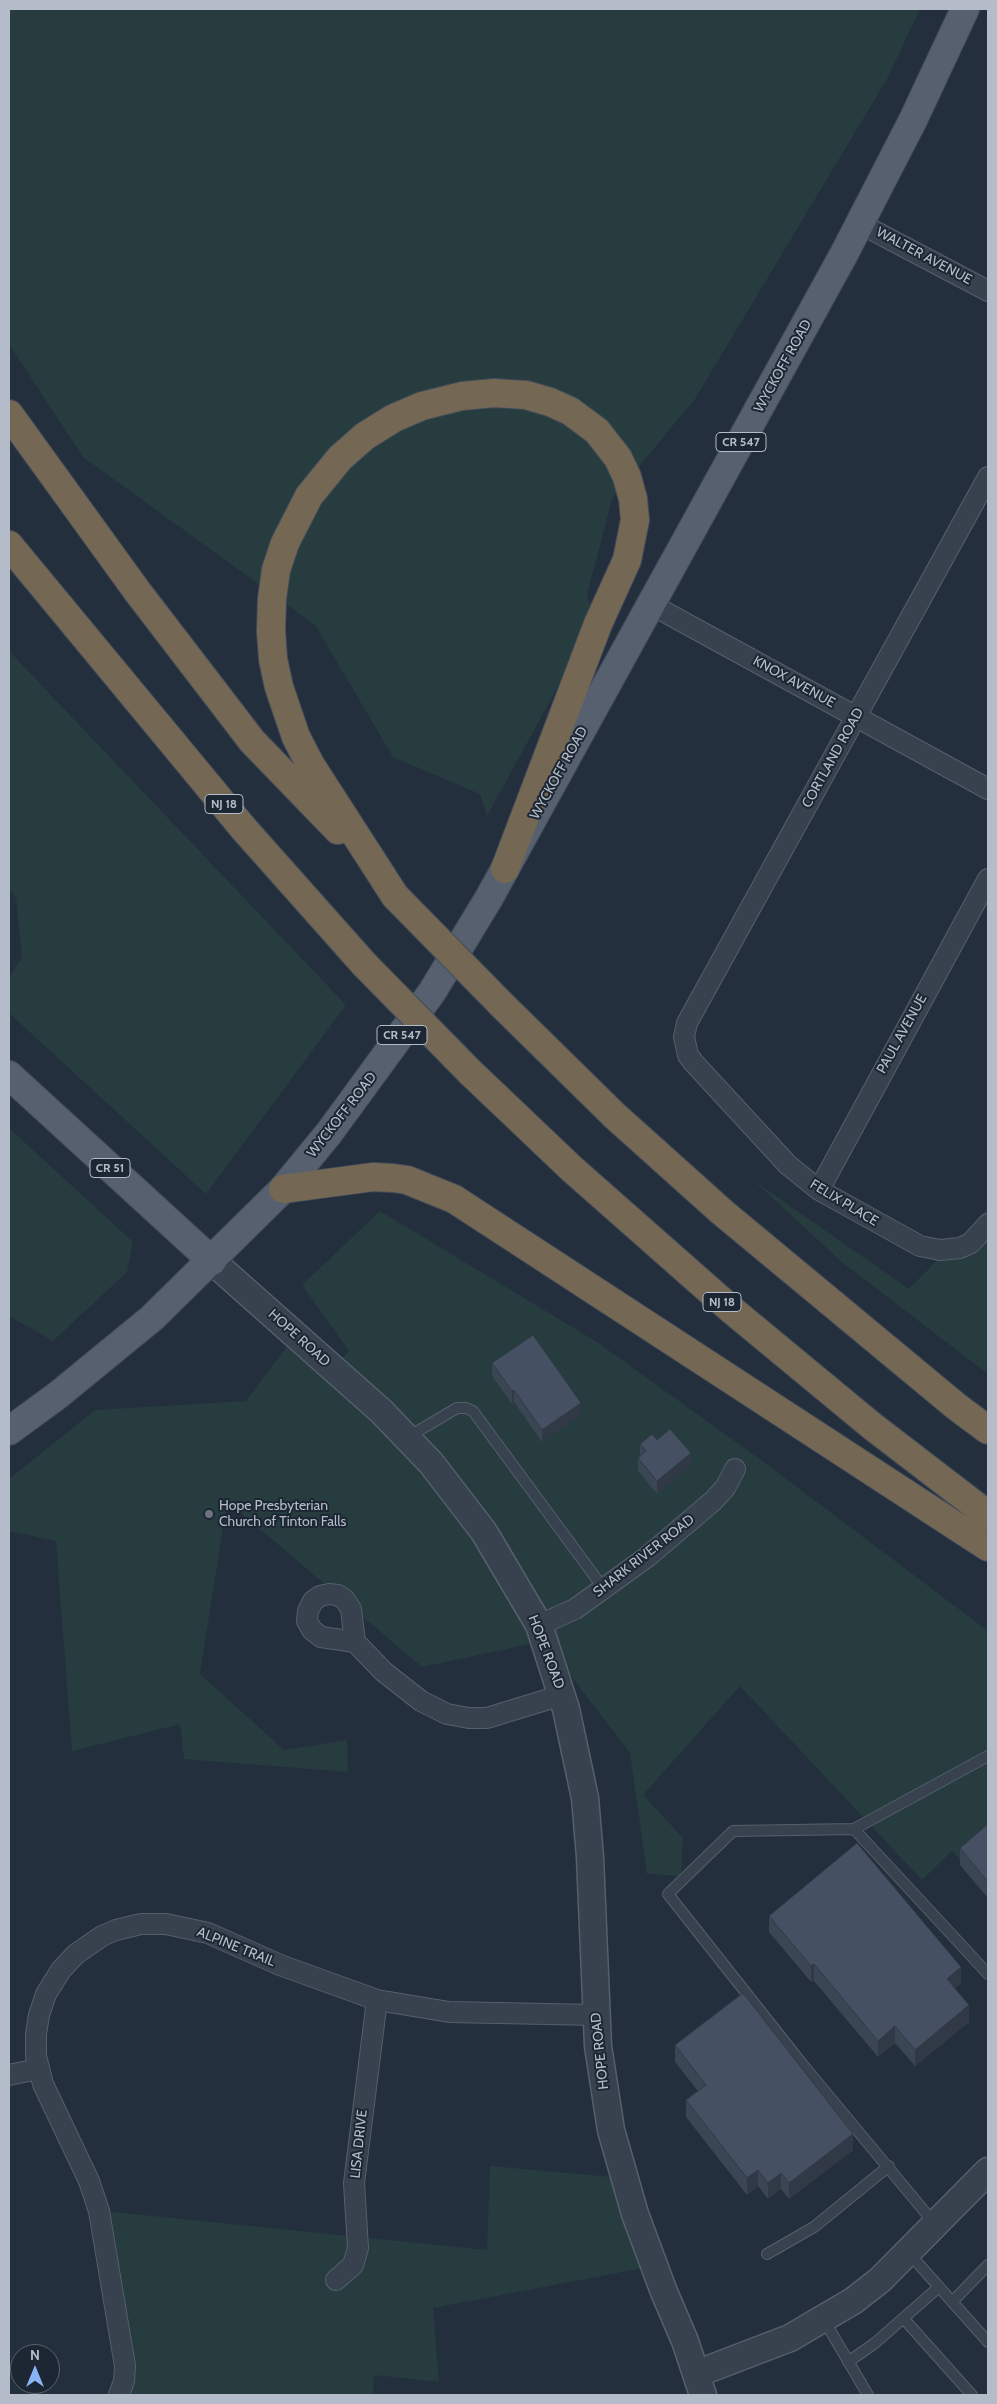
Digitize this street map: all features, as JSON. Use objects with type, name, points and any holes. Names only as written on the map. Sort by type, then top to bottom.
[{"type":"highway","points":[[505,869],[598,624],[627,560],[635,520],[633,499],[627,477],[618,458],[597,431],[570,411],[550,402],[526,395],[494,393],[462,396],[422,406],[394,418],[366,436],[340,458],[309,496],[285,542],[276,570],[271,623],[273,659],[279,687],[296,737],[310,764],[395,896],[503,1006],[615,1116],[722,1212],[988,1430]]},
{"type":"highway","points":[[9,414],[137,591],[252,741],[379,872]]},
{"type":"highway","name":"NJ 18","points":[[9,545],[244,828],[364,964],[470,1072],[572,1169],[732,1311],[872,1426],[988,1515]]},
{"type":"highway","points":[[283,1189],[373,1177],[393,1178],[422,1186],[454,1199],[988,1547]]},
{"type":"main road","name":"WYCKOFF ROAD","points":[[9,1431],[58,1395],[145,1324],[212,1261],[283,1189],[329,1134],[432,992],[505,869],[652,605],[913,120],[965,9]]},
{"type":"main road","name":"HOPE ROAD","points":[[9,1075],[212,1261]]},
{"type":"street","name":"WALTER AVENUE","points":[[859,222],[988,290]]},
{"type":"street","name":"CORTLAND ROAD","points":[[684,1043],[687,1024],[988,477]]},
{"type":"street","name":"KNOX AVENUE","points":[[652,605],[988,788]]},
{"type":"street","name":"PAUL AVENUE","points":[[819,1190],[988,879]]},
{"type":"street","name":"FELIX PLACE","points":[[684,1043],[693,1062],[788,1165],[819,1190],[920,1246],[940,1250],[960,1248],[971,1244],[988,1224]]},
{"type":"street","name":"HOPE ROAD","points":[[212,1261],[381,1411],[431,1462],[469,1511],[539,1625],[562,1695],[573,1737],[585,1798],[590,1856],[596,2016],[603,2086],[621,2172],[660,2283],[685,2341],[700,2385]]},
{"type":"street","name":"SHARK RIVER ROAD","points":[[539,1625],[575,1609],[647,1557],[713,1501],[725,1488],[735,1469]]},
{"type":"street","points":[[355,1642],[384,1672],[421,1701],[447,1714],[469,1718],[486,1718],[562,1695]]},
{"type":"street","name":"ALPINE TRAIL","points":[[120,2395],[124,2381],[125,2366],[97,2204],[89,2181],[43,2084],[38,2069],[36,2034],[39,2016],[54,1980],[76,1954],[88,1944],[116,1930],[141,1924],[166,1924],[208,1933],[280,1965],[377,2000],[449,2012],[596,2016]]},
{"type":"street","name":"LISA DRIVE","points":[[336,2280],[353,2265],[358,2248],[355,2216],[355,2173],[377,2000]]},
{"type":"street","points":[[9,2075],[38,2069]]},
{"type":"street","points":[[700,2385],[824,2320],[880,2280],[988,2170]]},
{"type":"lane","points":[[407,1438],[457,1408],[466,1408],[473,1411],[604,1589]]},
{"type":"lane","points":[[936,2224],[803,2065],[668,1894],[733,1832],[854,1829],[988,1756]]},
{"type":"lane","points":[[854,1829],[988,1974]]},
{"type":"lane","points":[[767,2254],[814,2227],[889,2166]]},
{"type":"lane","points":[[908,2252],[988,2342]]},
{"type":"lane","points":[[952,2302],[988,2264]]},
{"type":"lane","points":[[848,2362],[875,2343],[939,2287]]},
{"type":"lane","points":[[904,2319],[972,2395]]},
{"type":"lane","points":[[824,2320],[868,2395]]},
{"type":"green space","points":[[9,9],[920,9],[887,79],[695,399],[612,499],[587,595],[595,619],[487,816],[480,794],[393,757],[315,625],[83,457],[9,344]]},
{"type":"green space","points":[[9,651],[346,1005],[206,1194],[9,1013],[9,978],[22,957],[16,897],[9,890]]},
{"type":"green space","points":[[9,1128],[133,1242],[127,1272],[53,1341],[9,1316]]},
{"type":"green space","points":[[753,1180],[909,1289],[988,1208],[988,1374],[843,1263]]},
{"type":"green space","points":[[380,1211],[597,1342],[757,1457],[988,1631],[988,1892],[952,1851],[922,1880],[740,1686],[643,1795],[683,1838],[681,1876],[647,1874],[630,1753],[544,1641],[422,1667],[227,1501],[200,1674],[284,1750],[347,1740],[348,1772],[184,1759],[180,1724],[72,1751],[56,1541],[9,1531],[9,1479],[95,1410],[246,1401],[293,1338],[332,1369],[349,1351],[302,1285]]},
{"type":"green space","points":[[490,2166],[622,2178],[654,2266],[433,2308],[439,2382],[374,2375],[373,2395],[133,2395],[93,2210],[487,2250]]},
{"type":"building","points":[[533,1335],[581,1403],[542,1430],[492,1363]]},
{"type":"building","points":[[670,1429],[691,1453],[657,1481],[638,1458],[646,1451],[640,1444],[652,1434],[657,1440]]},
{"type":"building","points":[[988,1824],[988,1882],[960,1848]]},
{"type":"building","points":[[857,1843],[961,1967],[947,1979],[969,2005],[915,2050],[895,2026],[878,2041],[814,1964],[811,1966],[769,1916]]},
{"type":"building","points":[[743,1993],[853,2134],[789,2183],[781,2173],[768,2183],[758,2170],[747,2178],[686,2100],[706,2085],[675,2045]]},
{"type":"place","name":"Hope Presbyterian Church of Tinton Falls","points":[[209,1514]]}]
